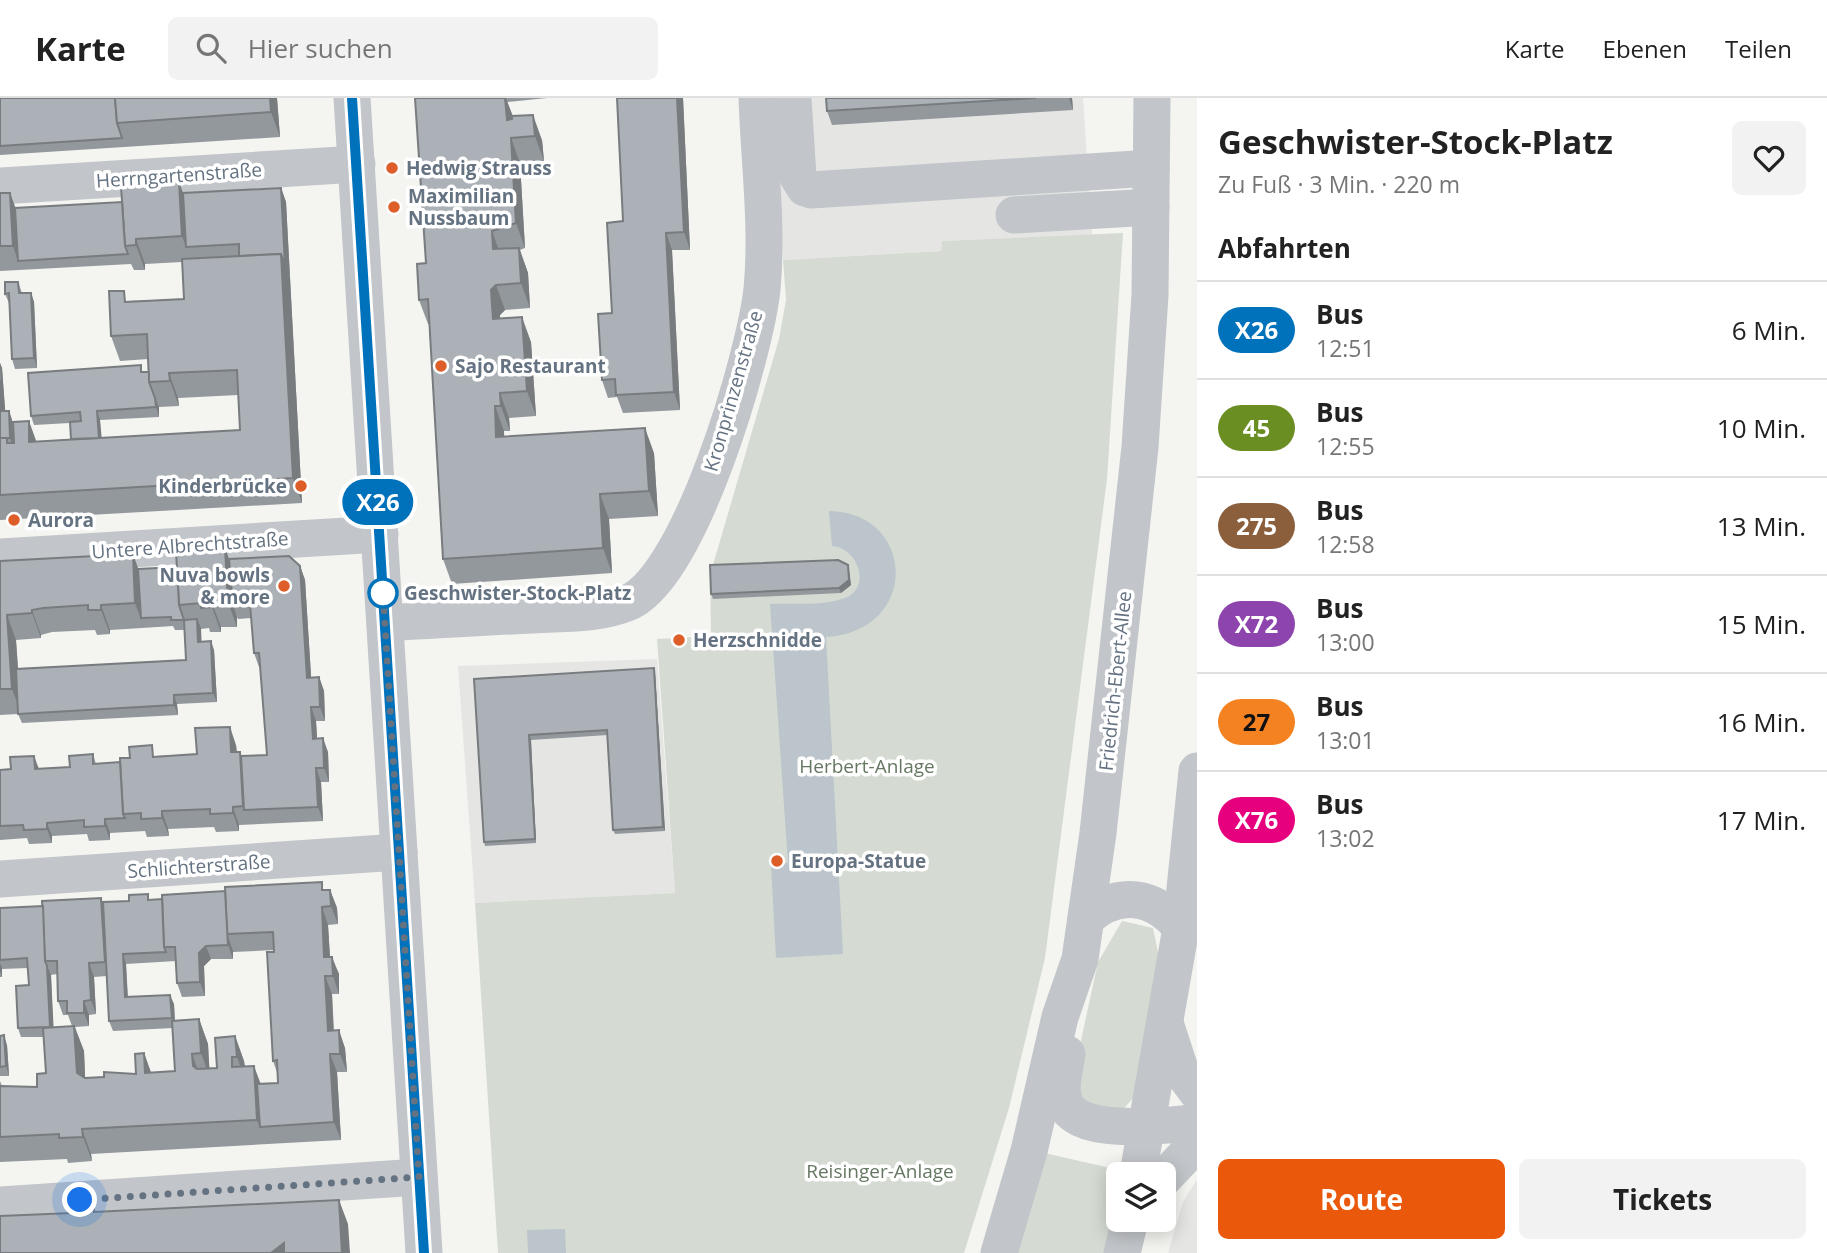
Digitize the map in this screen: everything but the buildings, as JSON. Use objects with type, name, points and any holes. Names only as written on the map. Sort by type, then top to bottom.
[{"type":"street","points":[[352,98],[424,1253]]},
{"type":"street","name":"Kronprinzenstraße","points":[[385,623],[602,611],[629,603],[652,586],[685,536],[716,457],[742,375],[762,291],[757,98]]},
{"type":"street","points":[[793,98],[798,177],[804,188],[811,190],[1151,168]]},
{"type":"street","name":"Friedrich-Ebert-Allee","points":[[999,1253],[1029,1151],[1060,1017],[1080,959],[1086,919],[1140,447],[1150,295],[1152,98]]},
{"type":"street","name":"Herrngartenstraße","points":[[0,186],[357,164]]},
{"type":"street","points":[[1014,215],[1150,207]]},
{"type":"street","name":"Untere Albrechtstraße","points":[[0,557],[380,534]]},
{"type":"street","points":[[1140,1162],[1181,928],[1197,771]]},
{"type":"street","name":"Schlichterstraße","points":[[0,880],[399,852]]},
{"type":"street","points":[[1086,919],[1105,904],[1128,900],[1162,908],[1181,928]]},
{"type":"street","points":[[1080,959],[1063,1084],[1068,1109],[1082,1122],[1147,1125],[1197,1123]]},
{"type":"street","points":[[1166,1025],[1180,1069],[1197,1092]]},
{"type":"street","points":[[1176,1165],[1197,1143]]},
{"type":"street","points":[[0,1205],[419,1177]]},
{"type":"shaded area","points":[[776,98],[1083,98],[1092,235],[942,241],[941,251],[783,260]]},
{"type":"shaded area","points":[[829,511],[858,516],[879,530],[891,550],[896,572],[892,595],[879,615],[857,630],[826,637],[843,954],[776,958],[771,865],[788,863],[770,604],[834,601],[852,594],[857,587],[860,579],[855,561],[841,548],[832,546]]},
{"type":"shaded area","points":[[657,659],[675,893],[475,903],[458,666]]},
{"type":"shaded area","points":[[1197,1179],[1197,1253],[1168,1253],[1176,1232],[1183,1202]]},
{"type":"shaded area","points":[[565,1229],[566,1253],[528,1253],[527,1230]]},
{"type":"green space","name":"Herbert-Anlage","points":[[1123,233],[1107,479],[1045,958],[1009,1108],[964,1253],[498,1253],[475,903],[675,893],[657,639],[711,636],[710,575],[779,339],[786,300],[783,260],[941,251],[942,241]]},
{"type":"green space","points":[[1122,921],[1153,928],[1162,972],[1137,1094],[1124,1108],[1096,1109],[1081,1103],[1072,1082],[1098,962]]},
{"type":"green space","points":[[1040,1152],[1106,1167],[1106,1232],[1115,1232],[1111,1253],[1010,1253]]},
{"type":"bus line","name":"X26","points":[[352,98],[424,1253]]},
{"type":"place","name":"Hedwig Strauss","points":[[392,168]]},
{"type":"place","name":"Maximilian Nussbaum","points":[[394,207]]},
{"type":"place","name":"Sajo Restaurant","points":[[441,366]]},
{"type":"place","name":"Kinderbrücke","points":[[301,486]]},
{"type":"place","name":"Aurora","points":[[14,520]]},
{"type":"place","name":"Nuva bowls & more","points":[[284,586]]},
{"type":"place","name":"Geschwister-Stock-Platz","points":[[383,593]]},
{"type":"place","name":"Herzschnidde","points":[[679,640]]},
{"type":"place","name":"Europa-Statue","points":[[777,861]]},
{"type":"route","points":[[80,1200],[419,1177],[383,593]]},
{"type":"park label","name":"Reisinger-Anlage","points":[[880,1171]]}]
